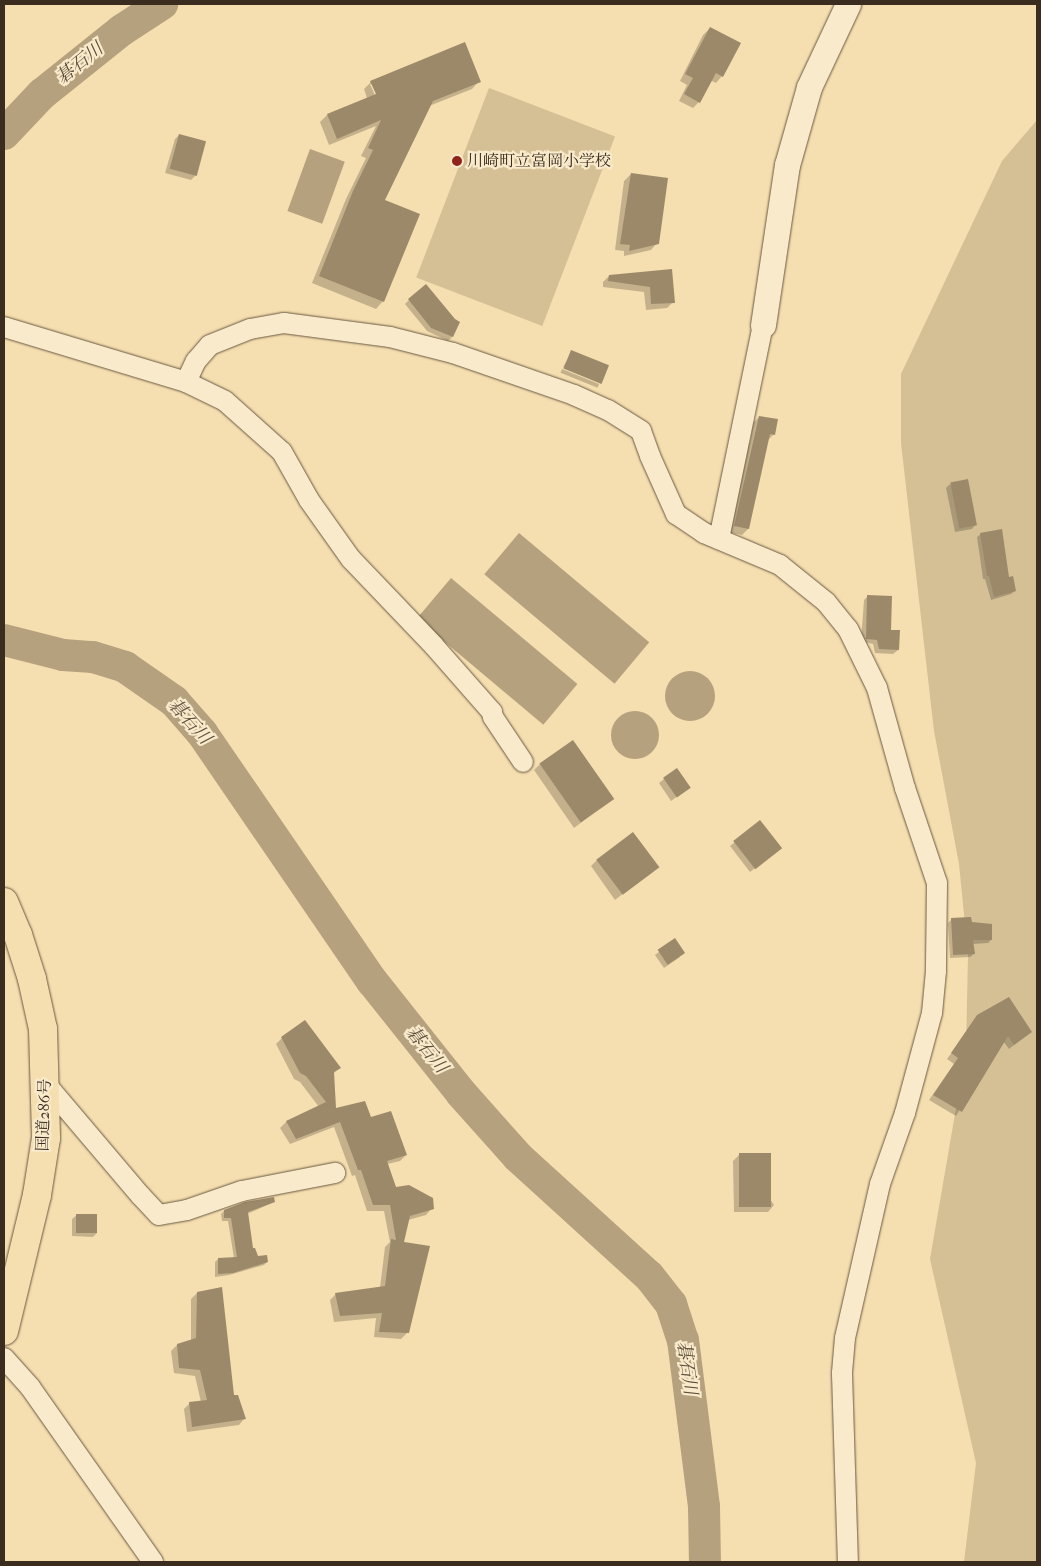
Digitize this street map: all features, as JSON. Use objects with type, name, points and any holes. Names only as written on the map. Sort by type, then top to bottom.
[{"type":"highway","name":"国道286号","points":[[4,902],[18,935],[32,979],[43,1029],[46,1138],[37,1195],[4,1331]]},
{"type":"street","points":[[719,539],[763,325],[787,165],[809,87],[848,4]]},
{"type":"street","points":[[186,382],[196,361],[210,345],[250,329],[284,323],[390,337],[453,353],[574,395],[608,410],[641,431],[676,514],[704,533],[780,565],[826,602],[848,629],[877,688],[904,788],[937,884],[936,971],[932,1012],[905,1113],[880,1184],[845,1338],[842,1374],[848,1562]]},
{"type":"street","points":[[4,327],[186,382],[225,401],[282,452],[309,500],[351,560],[434,646],[492,712],[493,717],[522,762]]},
{"type":"street","points":[[45,1082],[141,1196],[160,1215],[187,1210],[242,1191],[335,1174]]},
{"type":"street","points":[[4,1358],[30,1387],[153,1562]]},
{"type":"shaded area","points":[[489,88],[615,136],[542,326],[416,278]]},
{"type":"shaded area","points":[[1037,120],[1037,1562],[964,1562],[976,1463],[930,1259],[966,1050],[968,955],[959,864],[934,731],[901,443],[901,374],[1002,161]]},
{"type":"shaded area","points":[[310,149],[345,162],[322,224],[287,211]]},
{"type":"shaded area","points":[[519,533],[649,642],[615,684],[484,574]]},
{"type":"shaded area","points":[[451,578],[577,684],[543,725],[417,619]]},
{"type":"shaded area","points":[[690,671],[699,673],[710,682],[715,696],[713,705],[704,716],[690,721],[681,719],[670,710],[665,696],[667,687],[676,676]]},
{"type":"shaded area","points":[[635,711],[644,713],[652,718],[657,726],[659,735],[657,744],[652,752],[644,757],[635,759],[626,757],[618,752],[613,744],[611,735],[613,726],[618,718],[626,713]]},
{"type":"building","points":[[710,27],[741,43],[723,77],[716,73],[700,103],[684,94],[693,78],[685,74]]},
{"type":"building","points":[[465,42],[481,82],[433,101],[385,200],[420,214],[384,302],[319,276],[353,191],[373,150],[368,148],[381,120],[337,139],[327,114],[376,94],[370,81]]},
{"type":"building","points":[[179,134],[206,141],[197,176],[170,169]]},
{"type":"building","points":[[631,173],[668,178],[659,244],[629,251],[630,245],[620,244]]},
{"type":"building","points":[[672,269],[675,303],[651,304],[650,287],[608,281],[609,275]]},
{"type":"building","points":[[426,284],[455,319],[460,322],[453,337],[431,328],[408,299]]},
{"type":"building","points":[[571,350],[609,365],[602,384],[564,369]]},
{"type":"building","points":[[759,416],[778,419],[775,435],[770,434],[749,529],[734,526]]},
{"type":"building","points":[[968,479],[977,525],[959,529],[950,482]]},
{"type":"building","points":[[1002,529],[1009,577],[1013,576],[1016,591],[994,597],[989,576],[987,576],[980,533]]},
{"type":"building","points":[[867,595],[892,596],[891,630],[900,630],[899,650],[879,649],[877,640],[866,639]]},
{"type":"building","points":[[573,740],[614,799],[581,822],[539,764]]},
{"type":"building","points":[[677,768],[691,788],[677,797],[663,778]]},
{"type":"building","points":[[760,820],[782,848],[755,869],[733,841]]},
{"type":"building","points":[[633,832],[659,867],[623,895],[596,860]]},
{"type":"building","points":[[971,917],[972,922],[992,924],[992,940],[973,940],[975,954],[953,955],[951,918]]},
{"type":"building","points":[[675,938],[685,953],[668,965],[658,950]]},
{"type":"building","points":[[1009,997],[1032,1032],[1014,1045],[1008,1036],[962,1112],[933,1095],[958,1058],[951,1053],[977,1015]]},
{"type":"building","points":[[305,1020],[341,1068],[334,1072],[336,1108],[365,1101],[371,1117],[391,1111],[407,1155],[387,1161],[396,1187],[409,1185],[433,1198],[434,1209],[410,1216],[404,1242],[430,1246],[409,1333],[379,1332],[382,1313],[340,1316],[335,1293],[385,1286],[391,1239],[396,1240],[390,1205],[373,1205],[361,1170],[358,1170],[340,1122],[296,1139],[286,1121],[326,1102],[306,1076],[300,1073],[281,1037]]},
{"type":"building","points":[[739,1153],[771,1153],[771,1207],[739,1207]]},
{"type":"building","points":[[274,1197],[275,1202],[248,1212],[253,1248],[255,1248],[258,1256],[267,1255],[268,1262],[233,1273],[218,1274],[218,1258],[237,1257],[231,1218],[224,1218],[224,1210],[245,1202]]},
{"type":"building","points":[[76,1214],[97,1214],[97,1233],[76,1233]]},
{"type":"building","points":[[222,1287],[234,1395],[238,1395],[246,1419],[192,1427],[189,1402],[207,1400],[200,1370],[179,1368],[177,1344],[196,1338],[197,1292]]},
{"type":"waterway","name":"碁石川","points":[[4,134],[42,94],[122,30],[162,4]]},
{"type":"waterway","name":"碁石川","points":[[4,640],[63,655],[93,657],[125,667],[174,701],[202,733],[372,981],[461,1093],[518,1157],[649,1276],[671,1304],[683,1340],[704,1507],[705,1562]]},
{"type":"place","name":"川崎町立富岡小学校","points":[[457,161]]}]
